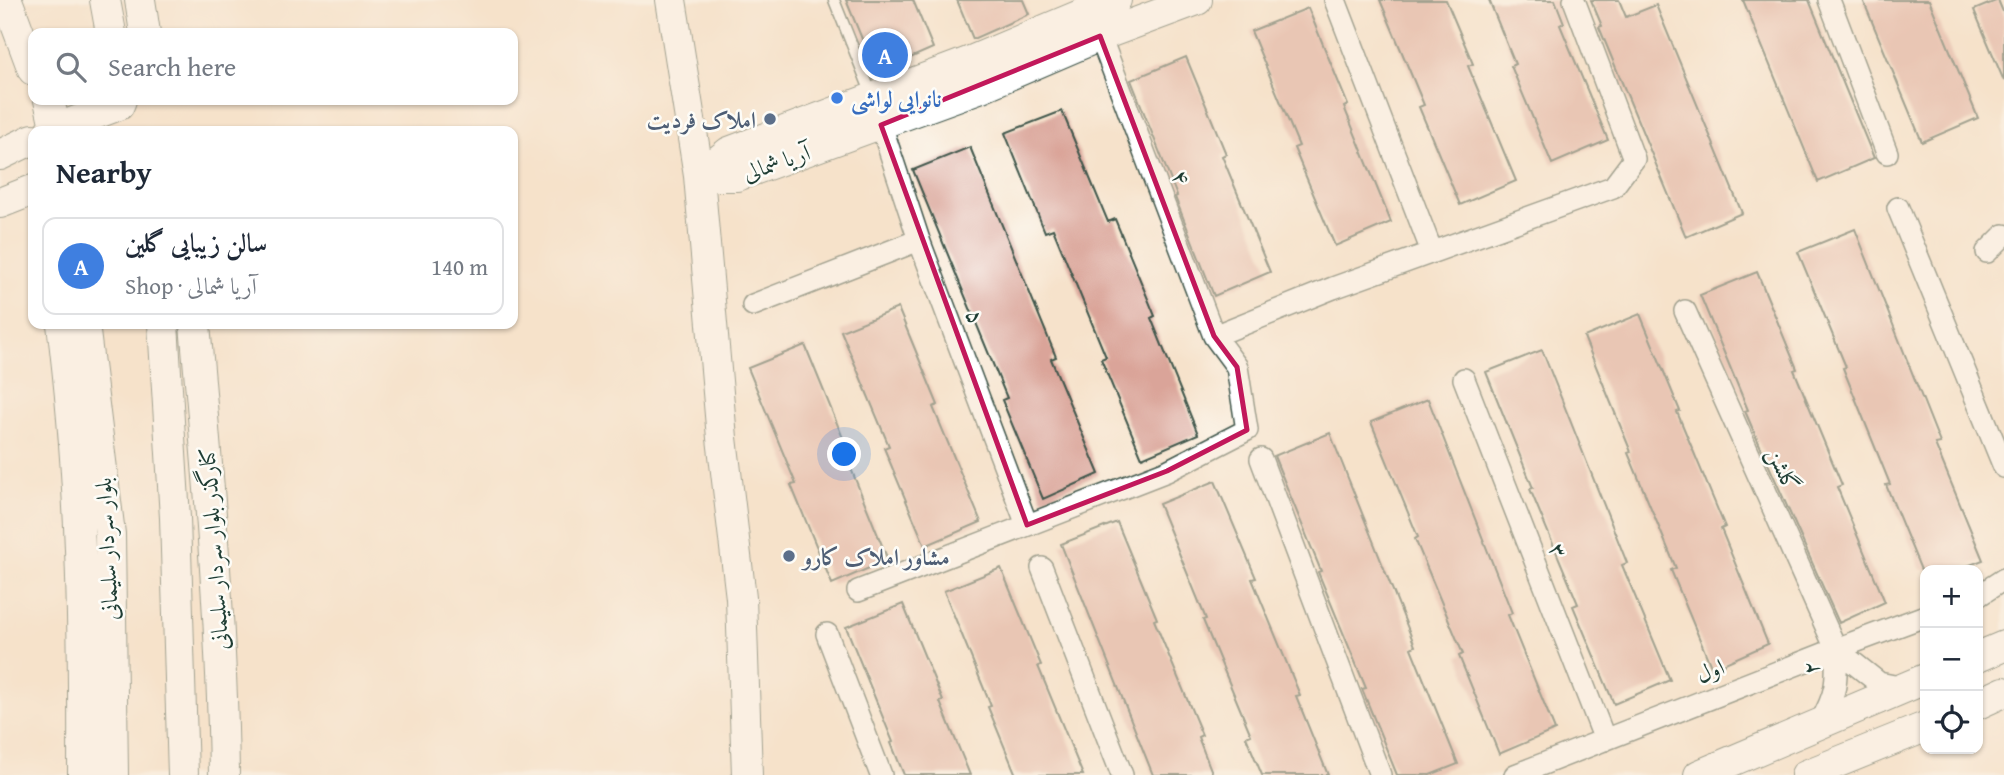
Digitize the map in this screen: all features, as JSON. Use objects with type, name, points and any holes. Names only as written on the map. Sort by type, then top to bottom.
[{"type":"street","points":[[7,0],[28,57]]},
{"type":"street","points":[[28,0],[33,28]]},
{"type":"street","points":[[105,0],[110,28]]},
{"type":"street","points":[[140,0],[144,28]]},
{"type":"street","points":[[671,0],[699,176],[722,438],[741,598],[747,775]]},
{"type":"street","name":"آریا شمالی","points":[[877,111],[979,88],[1100,36],[1197,0]]},
{"type":"street","points":[[1335,0],[1432,252]]},
{"type":"street","points":[[1214,336],[1333,288],[1613,187],[1634,159],[1573,0]]},
{"type":"street","points":[[1829,0],[1887,153]]},
{"type":"street","name":"آریا شمالی","points":[[699,176],[737,176],[877,111],[966,63],[1107,2]]},
{"type":"street","name":"۴","points":[[1027,525],[1167,471],[1247,430],[1237,367],[1214,336],[1100,36]]},
{"type":"street","points":[[47,105],[49,126]]},
{"type":"street","points":[[70,126],[121,109]]},
{"type":"street","name":"۵","points":[[877,111],[919,240],[1027,525]]},
{"type":"street","points":[[0,155],[28,142]]},
{"type":"street","points":[[0,177],[0,194]]},
{"type":"street","points":[[0,203],[28,192]]},
{"type":"street","points":[[1898,208],[2004,467]]},
{"type":"street","points":[[1987,252],[2004,235]]},
{"type":"street","points":[[753,305],[919,240]]},
{"type":"street","name":"گلشن","points":[[1685,311],[1836,649]]},
{"type":"street","points":[[63,329],[70,387],[84,638],[83,775]]},
{"type":"street","name":"بلوار سردار سلیمانی","points":[[85,329],[110,534],[113,775]]},
{"type":"street","points":[[163,329],[175,518],[183,775]]},
{"type":"street","name":"کنارگذر بلوار سردار سلیمانی","points":[[195,329],[212,516],[224,775]]},
{"type":"street","name":"۳","points":[[1464,379],[1605,740]]},
{"type":"street","points":[[1261,459],[1380,775]]},
{"type":"street","points":[[175,518],[212,516]]},
{"type":"street","points":[[858,590],[1027,525]]},
{"type":"street","points":[[78,534],[110,534]]},
{"type":"street","points":[[1042,568],[1122,775]]},
{"type":"street","points":[[1983,593],[2004,579]]},
{"type":"street","name":"اول","points":[[1515,775],[1920,619]]},
{"type":"street","points":[[827,634],[881,775]]},
{"type":"street","points":[[1983,655],[2004,646]]},
{"type":"street","name":"۲","points":[[1836,649],[1878,683],[1915,684]]},
{"type":"street","name":"۲","points":[[1820,723],[1832,702],[1837,682],[1836,649]]},
{"type":"street","points":[[1699,775],[1915,684]]},
{"type":"street","points":[[1983,702],[2004,692]]},
{"type":"street","points":[[1806,775],[1920,729]]},
{"type":"lane","points":[[834,0],[877,111]]},
{"type":"highlighted area","points":[[1100,36],[1214,336],[1237,367],[1247,430],[1167,471],[1027,525],[881,125]]},
{"type":"building","points":[[846,0],[913,0],[933,48],[876,73]]},
{"type":"building","points":[[957,0],[1023,0],[1029,14],[973,39]]},
{"type":"building","points":[[1380,0],[1446,0],[1473,64],[1468,66],[1516,181],[1460,205],[1419,107],[1424,105]]},
{"type":"building","points":[[1489,0],[1555,0],[1564,23],[1560,25],[1608,140],[1552,164],[1511,66],[1515,64]]},
{"type":"building","points":[[1591,0],[1619,0],[1626,17],[1656,5],[1742,213],[1686,237],[1599,27],[1602,26]]},
{"type":"building","points":[[1743,0],[1809,0],[1874,158],[1818,182]]},
{"type":"building","points":[[1863,0],[1929,0],[1978,118],[1922,142]]},
{"type":"building","points":[[1998,0],[2004,14],[2004,81],[1974,10]]},
{"type":"building","points":[[1308,8],[1348,105],[1344,107],[1391,222],[1335,246],[1294,148],[1299,146],[1251,31]]},
{"type":"building","points":[[1186,57],[1226,154],[1222,156],[1270,272],[1214,296],[1131,80]]},
{"type":"building","points":[[1062,111],[1108,222],[1115,219],[1155,316],[1151,318],[1198,434],[1142,458],[1101,359],[1106,357],[1053,229],[1045,232],[1005,133]]},
{"type":"building","points":[[970,147],[1056,357],[1051,359],[1099,474],[1043,499],[1002,400],[1007,398],[913,170]]},
{"type":"building","points":[[1855,229],[1940,443],[1935,444],[1983,560],[1970,565],[1920,565],[1920,568],[1886,485],[1890,484],[1843,368],[1846,367],[1798,252]]},
{"type":"building","points":[[1757,272],[1842,485],[1837,487],[1885,602],[1839,623],[1745,411],[1748,410],[1700,295]]},
{"type":"building","points":[[898,308],[938,405],[933,407],[981,522],[925,546],[884,448],[889,446],[841,331]]},
{"type":"building","points":[[1640,314],[1725,527],[1721,529],[1768,644],[1712,669],[1671,570],[1676,568],[1584,337]]},
{"type":"building","points":[[805,345],[888,560],[832,584],[791,485],[796,484],[748,368]]},
{"type":"building","points":[[1542,350],[1627,563],[1622,565],[1670,680],[1614,704],[1573,606],[1578,604],[1530,489],[1533,488],[1486,372]]},
{"type":"building","points":[[1428,399],[1512,613],[1508,615],[1555,730],[1499,754],[1459,656],[1463,654],[1415,539],[1418,537],[1371,422]]},
{"type":"building","points":[[1330,433],[1415,646],[1411,648],[1458,764],[1430,775],[1397,775],[1362,689],[1366,688],[1318,572],[1321,571],[1274,456]]},
{"type":"building","points":[[1215,481],[1256,578],[1252,579],[1300,695],[1296,696],[1328,775],[1262,775],[1246,737],[1251,735],[1159,504]]},
{"type":"building","points":[[1117,522],[1202,735],[1198,737],[1213,775],[1153,775],[1061,544]]},
{"type":"building","points":[[1001,568],[1083,775],[1016,775],[988,707],[991,706],[944,591]]},
{"type":"building","points":[[903,604],[970,775],[904,775],[891,743],[893,742],[846,627]]},
{"type":"place","name":"سالن زیبایی گلین","points":[[885,55]]},
{"type":"place","name":"نانوایی لواشی","points":[[837,98]]},
{"type":"place","name":"املاک فردیت","points":[[770,119]]},
{"type":"place","name":"مشاور املاک کارو","points":[[789,556]]}]
